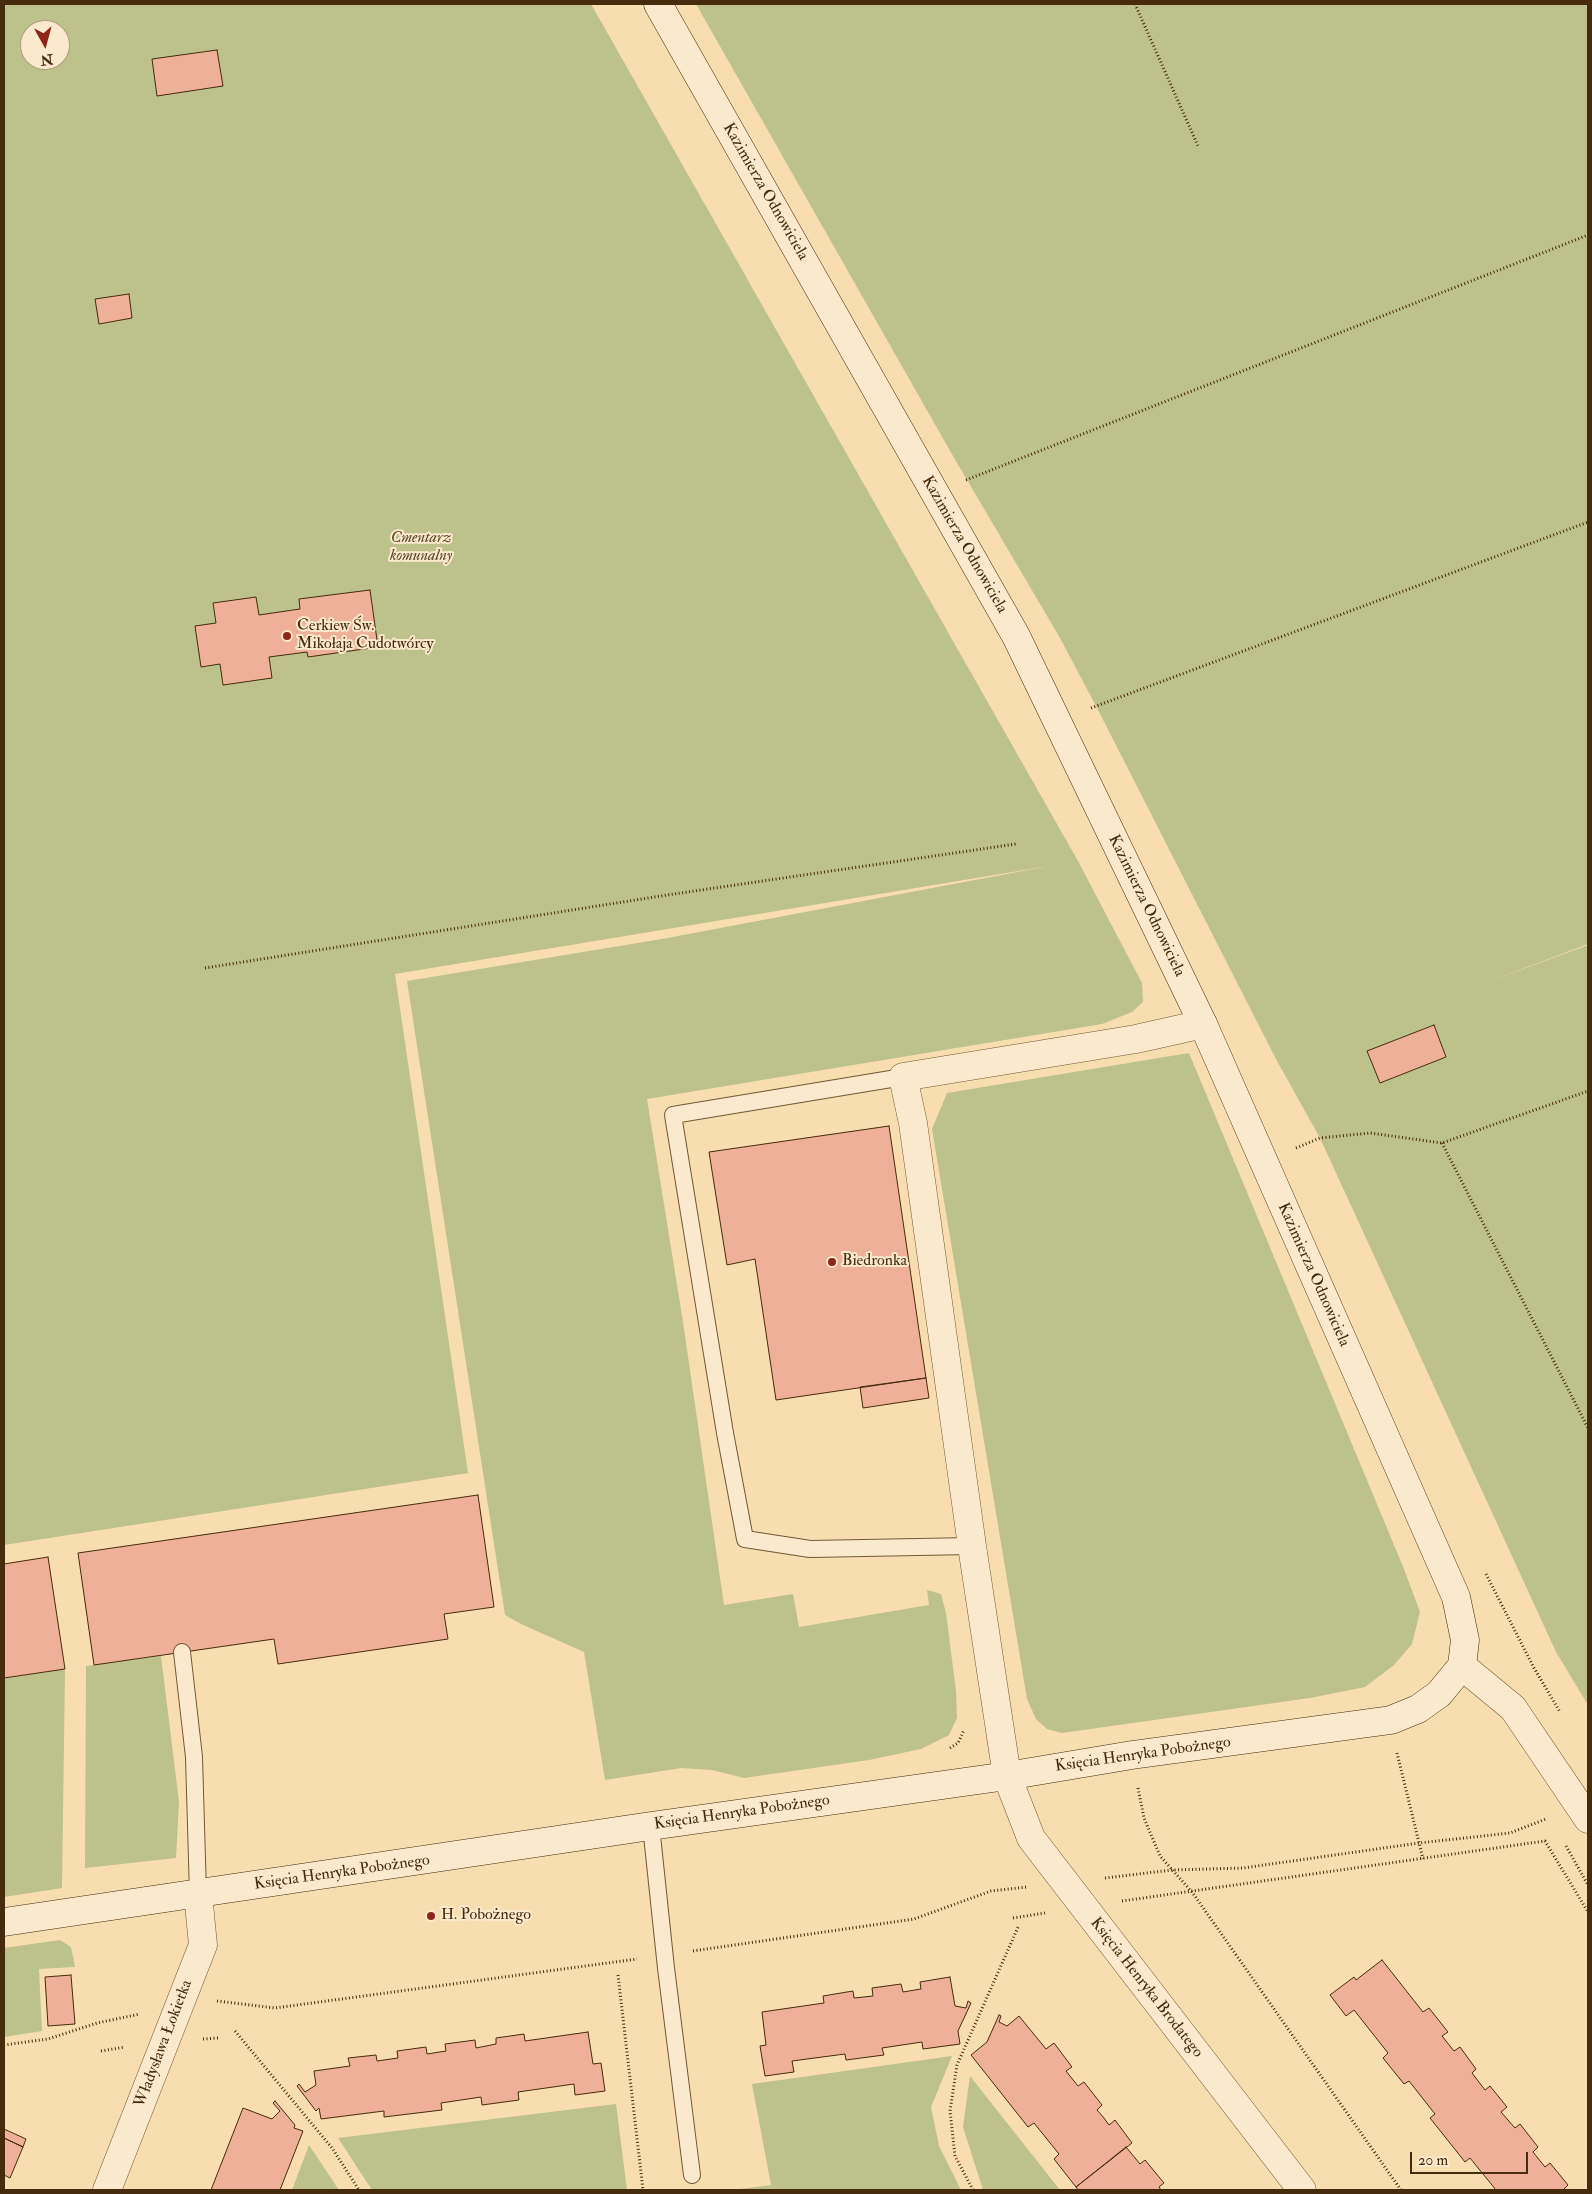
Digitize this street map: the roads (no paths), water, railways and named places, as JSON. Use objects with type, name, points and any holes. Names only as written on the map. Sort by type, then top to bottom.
[{"type":"street","name":"Kazimierza Odnowiciela","points":[[658,4],[1016,636],[1203,1024],[1456,1597],[1465,1640],[1462,1666]]},
{"type":"street","points":[[903,1077],[1136,1039],[1203,1024]]},
{"type":"street","name":"Księcia Henryka Brodatego","points":[[903,1077],[913,1123],[972,1546],[1007,1776],[1031,1838],[1302,2190]]},
{"type":"street","points":[[1462,1666],[1513,1708],[1588,1819]]},
{"type":"street","name":"Księcia Henryka Pobożnego","points":[[4,1922],[651,1826],[1007,1776],[1132,1755],[1391,1720],[1418,1708],[1439,1694],[1462,1666]]},
{"type":"street","name":"Władysława Łokietka","points":[[107,2190],[203,1945],[198,1894]]},
{"type":"lane","points":[[903,1077],[673,1114],[725,1434],[745,1539],[810,1549],[972,1546]]},
{"type":"lane","points":[[182,1652],[194,1757],[198,1894]]},
{"type":"lane","points":[[651,1826],[664,1955],[692,2175]]},
{"type":"place","name":"Cerkiew Św. Mikołaja Cudotwórcy","points":[[287,636]]},
{"type":"place","name":"Biedronka","points":[[832,1262]]},
{"type":"place","name":"H. Pobożnego","points":[[431,1916]]},
{"type":"park label","name":"Cmentarz komunalny","points":[[421,548]]}]
